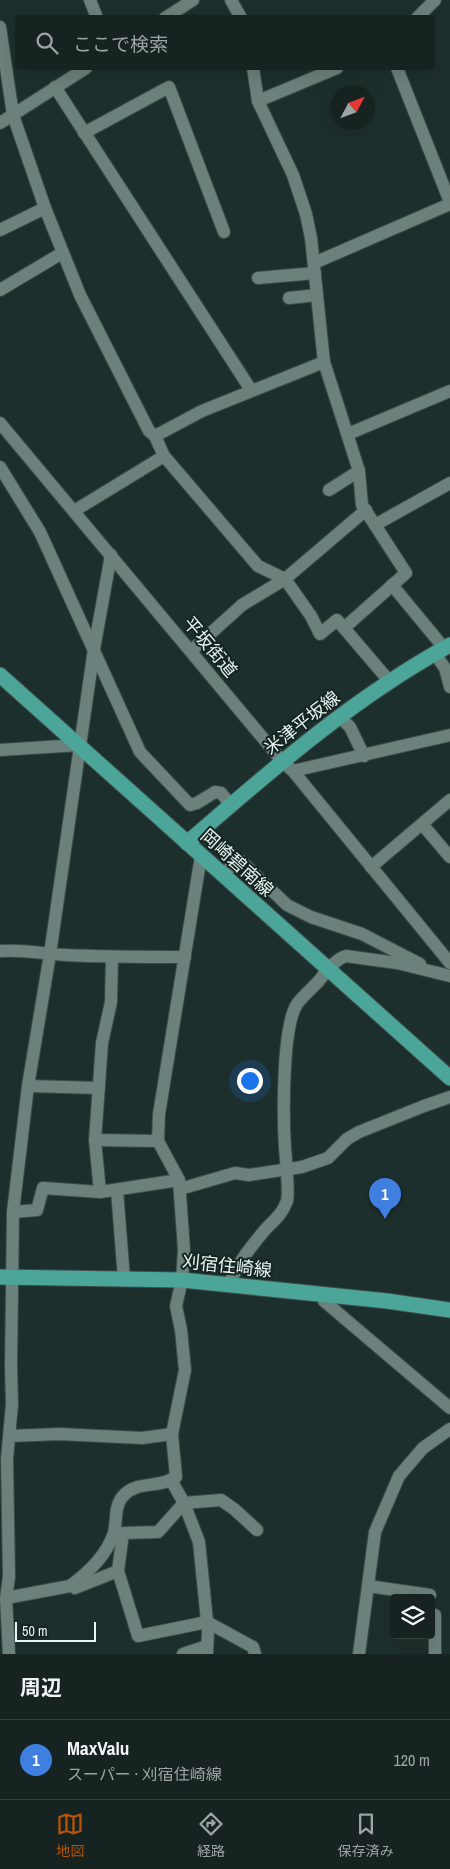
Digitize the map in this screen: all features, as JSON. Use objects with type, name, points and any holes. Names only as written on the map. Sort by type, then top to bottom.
[{"type":"main road","name":"米津平坂線","points":[[187,843],[231,805],[288,766],[340,717],[390,682],[443,649]]},
{"type":"main road","name":"岡崎碧南線","points":[[0,675],[450,1078]]},
{"type":"main road","name":"刈宿住崎線","points":[[6,1277],[182,1280],[388,1300],[450,1310]]},
{"type":"street","points":[[90,0],[95,15]]},
{"type":"street","points":[[170,15],[193,0]]},
{"type":"street","points":[[231,0],[239,15]]},
{"type":"street","points":[[420,15],[436,0]]},
{"type":"street","points":[[0,27],[13,115],[45,208],[80,295],[149,432],[155,436],[164,456],[258,566],[284,579],[311,616],[320,634],[337,620],[390,682]]},
{"type":"street","points":[[0,123],[83,70]]},
{"type":"street","points":[[253,70],[258,101],[300,192],[311,238],[324,362],[359,470],[362,505],[406,573],[344,628]]},
{"type":"street","points":[[258,101],[332,70]]},
{"type":"street","points":[[258,278],[314,268],[450,203],[398,70]]},
{"type":"street","points":[[54,87],[251,390]]},
{"type":"street","points":[[84,133],[169,87],[224,232]]},
{"type":"street","points":[[0,230],[45,208]]},
{"type":"street","points":[[0,290],[62,253]]},
{"type":"street","points":[[288,298],[317,295]]},
{"type":"street","points":[[155,436],[202,411],[324,362]]},
{"type":"street","points":[[348,434],[450,390]]},
{"type":"street","points":[[0,423],[74,511],[164,456]]},
{"type":"street","points":[[0,467],[40,532],[140,752],[190,805],[215,792],[221,793],[231,805]]},
{"type":"street","points":[[329,490],[359,470]]},
{"type":"street","points":[[375,525],[450,483]]},
{"type":"street","points":[[191,651],[242,605],[284,579],[366,510]]},
{"type":"street","name":"平坂街道","points":[[74,511],[371,867]]},
{"type":"street","points":[[9,1654],[5,1578],[4,1471],[10,1436],[12,1404],[6,1277],[28,1086],[50,954],[94,649],[111,555]]},
{"type":"street","points":[[392,585],[443,649],[450,687]]},
{"type":"street","points":[[340,717],[350,727],[364,756]]},
{"type":"street","points":[[288,766],[364,756],[450,735]]},
{"type":"street","points":[[0,750],[80,745]]},
{"type":"street","points":[[450,800],[371,867],[450,963]]},
{"type":"street","points":[[422,824],[450,857]]},
{"type":"street","points":[[6,1598],[70,1586],[78,1580],[109,1544],[114,1532],[121,1498],[129,1490],[137,1486],[171,1480],[176,1477],[172,1434],[185,1370],[181,1330],[176,1306],[182,1280],[184,1250],[180,1185],[158,1141],[160,1114],[201,856]]},
{"type":"street","points":[[223,875],[235,862],[238,860],[242,861],[287,905],[311,917],[362,934],[446,976]]},
{"type":"street","points":[[0,951],[11,950],[112,958],[185,957]]},
{"type":"street","points":[[229,1285],[240,1261],[266,1229],[280,1216],[288,1197],[284,1095],[288,1041],[292,1016],[297,1004],[328,970],[346,956],[397,963],[446,976]]},
{"type":"street","points":[[100,1192],[95,1140],[102,1043],[111,1002],[112,958]]},
{"type":"street","points":[[28,1086],[99,1088]]},
{"type":"street","points":[[13,1212],[37,1210],[44,1188],[100,1192],[180,1185],[235,1173],[249,1176],[302,1167],[328,1158],[347,1139],[359,1132],[450,1097]]},
{"type":"street","points":[[95,1140],[158,1141]]},
{"type":"street","points":[[117,1190],[124,1279]]},
{"type":"street","points":[[324,1295],[324,1301],[450,1408]]},
{"type":"street","points":[[359,1654],[375,1532],[398,1476],[423,1448],[450,1429]]},
{"type":"street","points":[[10,1436],[59,1434],[142,1438],[172,1434]]},
{"type":"street","points":[[171,1480],[184,1503],[199,1542],[207,1622],[207,1650],[183,1654]]},
{"type":"street","points":[[255,1654],[253,1648],[207,1622],[138,1636],[118,1571],[123,1533],[158,1532],[184,1503],[221,1500],[257,1530]]},
{"type":"street","points":[[74,1588],[118,1571]]},
{"type":"street","points":[[368,1586],[423,1594]]},
{"type":"street","points":[[435,1639],[435,1654]]},
{"type":"place","name":"MaxValu","points":[[385,1219]]}]
